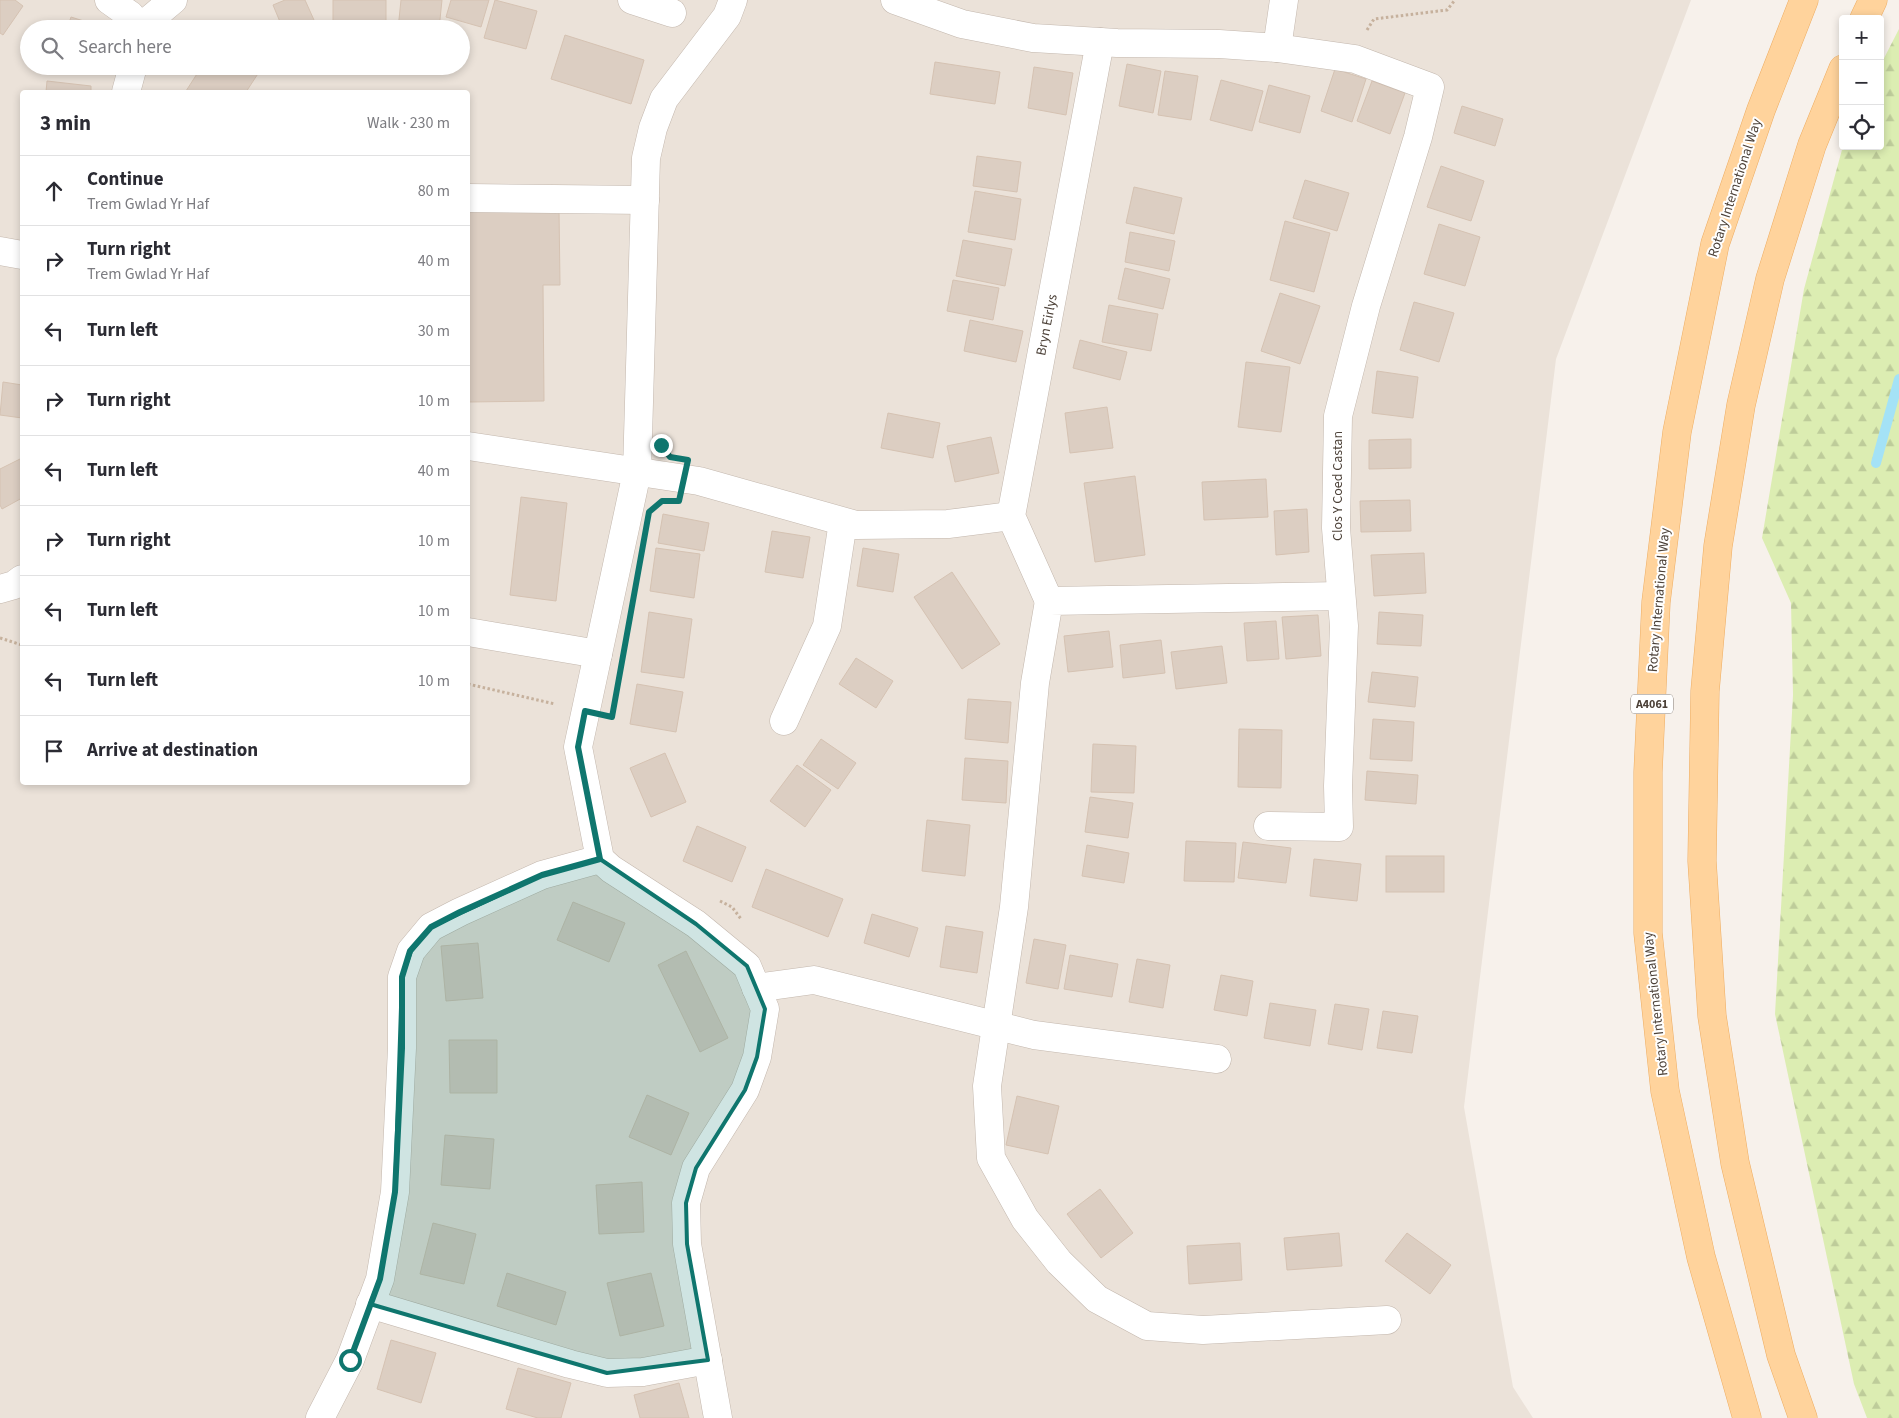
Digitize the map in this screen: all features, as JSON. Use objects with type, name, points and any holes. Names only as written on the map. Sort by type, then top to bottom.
[{"type":"main road","name":"Rotary International Way","points":[[1747,1418],[1701,1257],[1665,1091],[1648,933],[1648,772],[1656,602],[1679,422],[1715,244],[1761,110],[1804,0]]},
{"type":"main road","points":[[1866,15],[1873,0]]},
{"type":"main road","points":[[1803,1418],[1781,1355],[1735,1163],[1712,1016],[1702,861],[1705,691],[1718,546],[1741,405],[1770,279],[1812,145],[1839,79]]},
{"type":"street","points":[[109,0],[134,20]]},
{"type":"street","points":[[150,20],[173,0]]},
{"type":"street","points":[[632,0],[672,13]]},
{"type":"street","points":[[718,1418],[687,1244],[686,1203],[696,1168],[745,1090],[757,1057],[765,1009],[747,966],[703,930],[611,869],[600,859],[578,747],[637,472],[646,158],[653,128],[664,99],[727,16],[733,0]]},
{"type":"street","points":[[895,0],[962,24],[1032,38],[1100,42],[1219,44],[1277,48],[1355,59]]},
{"type":"street","points":[[1277,48],[1284,0]]},
{"type":"street","name":"Bryn Eirlys","points":[[1011,516],[1100,42]]},
{"type":"street","name":"Clos Y Coed Castan","points":[[1268,826],[1339,827],[1338,786],[1344,626],[1336,528],[1338,416],[1366,306],[1418,136],[1430,87],[1355,59]]},
{"type":"street","points":[[127,90],[131,75]]},
{"type":"street","points":[[470,198],[644,200]]},
{"type":"street","points":[[0,251],[20,256]]},
{"type":"street","points":[[470,446],[699,481],[856,525],[948,524],[1011,516],[1049,601],[1035,683],[1014,907],[987,1086],[991,1158],[1025,1219],[1059,1262],[1096,1299],[1147,1326],[1203,1330],[1387,1320]]},
{"type":"street","points":[[784,721],[827,626],[843,522]]},
{"type":"street","points":[[0,588],[14,585],[20,580]]},
{"type":"street","points":[[1049,601],[1341,596]]},
{"type":"street","points":[[470,632],[598,654]]},
{"type":"street","points":[[320,1418],[350,1360],[380,1279],[395,1192],[402,1048],[402,977],[410,951],[431,927],[460,912],[542,875],[600,859]]},
{"type":"street","points":[[756,988],[814,980],[1034,1035],[1217,1059]]},
{"type":"street","points":[[370,1304],[570,1364],[607,1373],[642,1372],[708,1360]]},
{"type":"path","points":[[1355,59],[1365,33],[1374,19],[1447,10],[1455,0]]},
{"type":"path","points":[[0,638],[20,644]]},
{"type":"path","points":[[470,684],[585,711]]},
{"type":"path","points":[[716,899],[732,907],[743,921]]},
{"type":"highlighted area","points":[[600,859],[696,924],[747,966],[765,1009],[757,1057],[745,1090],[696,1168],[686,1203],[687,1244],[708,1360],[607,1373],[370,1304],[380,1279],[395,1192],[402,977],[411,951],[431,927],[542,875]]},
{"type":"shaded area","points":[[0,0],[1691,0],[1556,359],[1464,1107],[1513,1387],[1533,1418],[0,1418]]},
{"type":"green space","points":[[1899,29],[1899,1418],[1867,1418],[1854,1384],[1775,1014],[1793,695],[1791,603],[1762,538],[1804,289],[1842,150],[1884,150],[1884,58]]},
{"type":"building","points":[[0,0],[15,0],[23,6],[3,35],[0,33]]},
{"type":"building","points":[[285,0],[305,0],[314,20],[279,20],[273,5]]},
{"type":"building","points":[[333,0],[386,0],[386,20],[333,20]]},
{"type":"building","points":[[401,0],[442,0],[440,20],[399,20]]},
{"type":"building","points":[[451,0],[489,0],[481,27],[470,24],[470,20],[456,20],[446,17]]},
{"type":"building","points":[[495,0],[537,11],[526,49],[484,38]]},
{"type":"building","points":[[71,17],[80,20],[70,20]]},
{"type":"building","points":[[565,35],[644,60],[631,104],[551,79]]},
{"type":"building","points":[[935,62],[1000,72],[995,104],[930,94]]},
{"type":"building","points":[[1127,64],[1161,71],[1153,113],[1119,106]]},
{"type":"building","points":[[1034,67],[1073,73],[1066,115],[1028,108]]},
{"type":"building","points":[[1335,69],[1366,79],[1352,122],[1321,111]]},
{"type":"building","points":[[1165,71],[1198,76],[1191,120],[1158,115]]},
{"type":"building","points":[[196,75],[257,75],[247,90],[187,90]]},
{"type":"building","points":[[1221,80],[1263,91],[1252,131],[1210,120]]},
{"type":"building","points":[[47,81],[91,86],[91,90],[46,90]]},
{"type":"building","points":[[1372,81],[1405,93],[1390,134],[1357,121]]},
{"type":"building","points":[[1269,85],[1310,96],[1300,133],[1259,122]]},
{"type":"building","points":[[1462,106],[1503,119],[1495,146],[1454,133]]},
{"type":"building","points":[[977,156],[1021,162],[1017,192],[973,186]]},
{"type":"building","points":[[1441,166],[1484,181],[1471,221],[1427,207]]},
{"type":"building","points":[[1305,180],[1349,193],[1337,231],[1293,218]]},
{"type":"building","points":[[1134,187],[1182,198],[1174,234],[1126,223]]},
{"type":"building","points":[[975,191],[1021,199],[1015,240],[968,232]]},
{"type":"building","points":[[559,209],[560,285],[543,285],[544,401],[470,402],[470,210]]},
{"type":"building","points":[[1285,221],[1330,233],[1314,292],[1270,280]]},
{"type":"building","points":[[1439,224],[1480,237],[1465,286],[1424,274]]},
{"type":"building","points":[[1130,232],[1175,241],[1169,271],[1125,262]]},
{"type":"building","points":[[963,240],[1012,249],[1005,286],[956,276]]},
{"type":"building","points":[[1125,268],[1170,279],[1163,309],[1118,299]]},
{"type":"building","points":[[953,280],[999,288],[993,320],[947,311]]},
{"type":"building","points":[[1280,293],[1320,306],[1300,364],[1261,351]]},
{"type":"building","points":[[1414,302],[1454,313],[1439,362],[1400,350]]},
{"type":"building","points":[[1109,305],[1158,314],[1151,351],[1102,342]]},
{"type":"building","points":[[970,320],[1023,331],[1016,362],[964,351]]},
{"type":"building","points":[[1080,340],[1127,352],[1120,380],[1073,368]]},
{"type":"building","points":[[1246,362],[1290,367],[1281,432],[1238,427]]},
{"type":"building","points":[[1377,371],[1418,377],[1413,418],[1372,413]]},
{"type":"building","points":[[3,382],[20,385],[20,418],[0,415]]},
{"type":"building","points":[[1107,407],[1113,448],[1070,453],[1065,413]]},
{"type":"building","points":[[888,413],[940,423],[933,458],[881,448]]},
{"type":"building","points":[[991,437],[999,473],[955,482],[947,446]]},
{"type":"building","points":[[1411,439],[1411,468],[1369,469],[1369,440]]},
{"type":"building","points":[[20,459],[20,499],[2,509],[0,505],[0,469]]},
{"type":"building","points":[[1135,476],[1145,555],[1095,562],[1084,483]]},
{"type":"building","points":[[1266,479],[1268,517],[1204,520],[1202,482]]},
{"type":"building","points":[[521,497],[567,503],[556,601],[510,595]]},
{"type":"building","points":[[1410,500],[1411,531],[1361,532],[1360,501]]},
{"type":"building","points":[[1307,509],[1309,552],[1276,555],[1274,511]]},
{"type":"building","points":[[663,514],[709,523],[704,551],[658,543]]},
{"type":"building","points":[[772,531],[810,537],[803,578],[765,572]]},
{"type":"building","points":[[656,548],[700,554],[694,598],[650,591]]},
{"type":"building","points":[[863,548],[899,554],[893,592],[857,586]]},
{"type":"building","points":[[1424,553],[1426,593],[1374,596],[1371,555]]},
{"type":"building","points":[[952,572],[1000,644],[962,669],[914,597]]},
{"type":"building","points":[[649,612],[692,619],[684,678],[641,672]]},
{"type":"building","points":[[1379,612],[1423,615],[1421,646],[1377,644]]},
{"type":"building","points":[[1318,615],[1321,656],[1286,659],[1282,617]]},
{"type":"building","points":[[1276,621],[1279,659],[1247,661],[1244,623]]},
{"type":"building","points":[[1109,631],[1113,667],[1068,672],[1064,636]]},
{"type":"building","points":[[1161,640],[1165,673],[1123,678],[1120,645]]},
{"type":"building","points":[[1222,646],[1227,683],[1176,689],[1171,652]]},
{"type":"building","points":[[856,658],[893,681],[876,708],[839,684]]},
{"type":"building","points":[[1372,672],[1418,677],[1415,707],[1368,702]]},
{"type":"building","points":[[637,684],[683,692],[676,732],[630,724]]},
{"type":"building","points":[[968,699],[1011,702],[1008,743],[965,739]]},
{"type":"building","points":[[1373,719],[1414,722],[1412,761],[1370,759]]},
{"type":"building","points":[[1239,729],[1282,730],[1281,788],[1238,787]]},
{"type":"building","points":[[821,739],[856,763],[838,789],[803,765]]},
{"type":"building","points":[[1093,744],[1136,746],[1134,793],[1091,792]]},
{"type":"building","points":[[665,753],[686,802],[651,817],[630,768]]},
{"type":"building","points":[[965,758],[1008,761],[1006,803],[962,800]]},
{"type":"building","points":[[797,765],[831,790],[805,827],[770,801]]},
{"type":"building","points":[[1367,771],[1418,775],[1416,804],[1365,800]]},
{"type":"building","points":[[1090,797],[1133,803],[1128,838],[1085,832]]},
{"type":"building","points":[[927,820],[970,825],[965,876],[922,871]]},
{"type":"building","points":[[697,826],[746,847],[732,882],[683,861]]},
{"type":"building","points":[[1186,841],[1236,843],[1234,882],[1184,881]]},
{"type":"building","points":[[1243,842],[1291,848],[1286,883],[1238,878]]},
{"type":"building","points":[[1087,845],[1129,853],[1124,883],[1082,876]]},
{"type":"building","points":[[1386,856],[1444,856],[1444,892],[1386,892]]},
{"type":"building","points":[[1314,859],[1361,864],[1357,901],[1310,896]]},
{"type":"building","points":[[766,869],[843,899],[828,937],[752,907]]},
{"type":"building","points":[[573,902],[625,923],[609,962],[557,940]]},
{"type":"building","points":[[872,914],[918,928],[909,957],[864,943]]},
{"type":"building","points":[[946,926],[983,932],[977,973],[940,967]]},
{"type":"building","points":[[1034,939],[1066,945],[1058,989],[1026,983]]},
{"type":"building","points":[[478,943],[483,998],[446,1001],[441,946]]},
{"type":"building","points":[[686,951],[728,1038],[700,1052],[658,965]]},
{"type":"building","points":[[1070,955],[1118,964],[1112,997],[1064,989]]},
{"type":"building","points":[[1137,959],[1170,965],[1163,1008],[1129,1002]]},
{"type":"building","points":[[1221,975],[1253,981],[1247,1016],[1214,1010]]},
{"type":"building","points":[[1270,1003],[1316,1010],[1310,1046],[1264,1038]]},
{"type":"building","points":[[1335,1004],[1369,1009],[1362,1050],[1328,1044]]},
{"type":"building","points":[[1383,1011],[1418,1016],[1412,1053],[1377,1048]]},
{"type":"building","points":[[449,1040],[497,1040],[497,1093],[450,1093]]},
{"type":"building","points":[[647,1095],[689,1113],[671,1155],[629,1137]]},
{"type":"building","points":[[1017,1096],[1059,1106],[1048,1154],[1006,1145]]},
{"type":"building","points":[[445,1135],[494,1139],[490,1189],[441,1185]]},
{"type":"building","points":[[642,1182],[644,1232],[599,1234],[596,1185]]},
{"type":"building","points":[[1100,1189],[1133,1233],[1101,1258],[1067,1214]]},
{"type":"building","points":[[433,1223],[476,1234],[464,1284],[420,1274]]},
{"type":"building","points":[[1339,1233],[1342,1266],[1287,1270],[1284,1238]]},
{"type":"building","points":[[1407,1233],[1451,1265],[1430,1294],[1385,1261]]},
{"type":"building","points":[[1240,1243],[1242,1280],[1189,1284],[1187,1246]]},
{"type":"building","points":[[507,1273],[566,1292],[556,1325],[497,1306]]},
{"type":"building","points":[[651,1273],[664,1326],[620,1336],[607,1283]]},
{"type":"building","points":[[391,1340],[436,1353],[421,1403],[377,1389]]},
{"type":"building","points":[[518,1368],[571,1383],[561,1418],[538,1418],[506,1409]]},
{"type":"building","points":[[679,1383],[689,1418],[640,1418],[634,1395]]},
{"type":"waterway","points":[[1876,463],[1899,379]]},
{"type":"route","points":[[350,1360],[380,1279],[395,1192],[402,1048],[402,977],[410,951],[431,927],[460,912],[542,875],[600,859],[578,747],[585,711],[612,717],[649,512],[662,501],[679,501],[688,460],[670,457],[661,445]]}]
